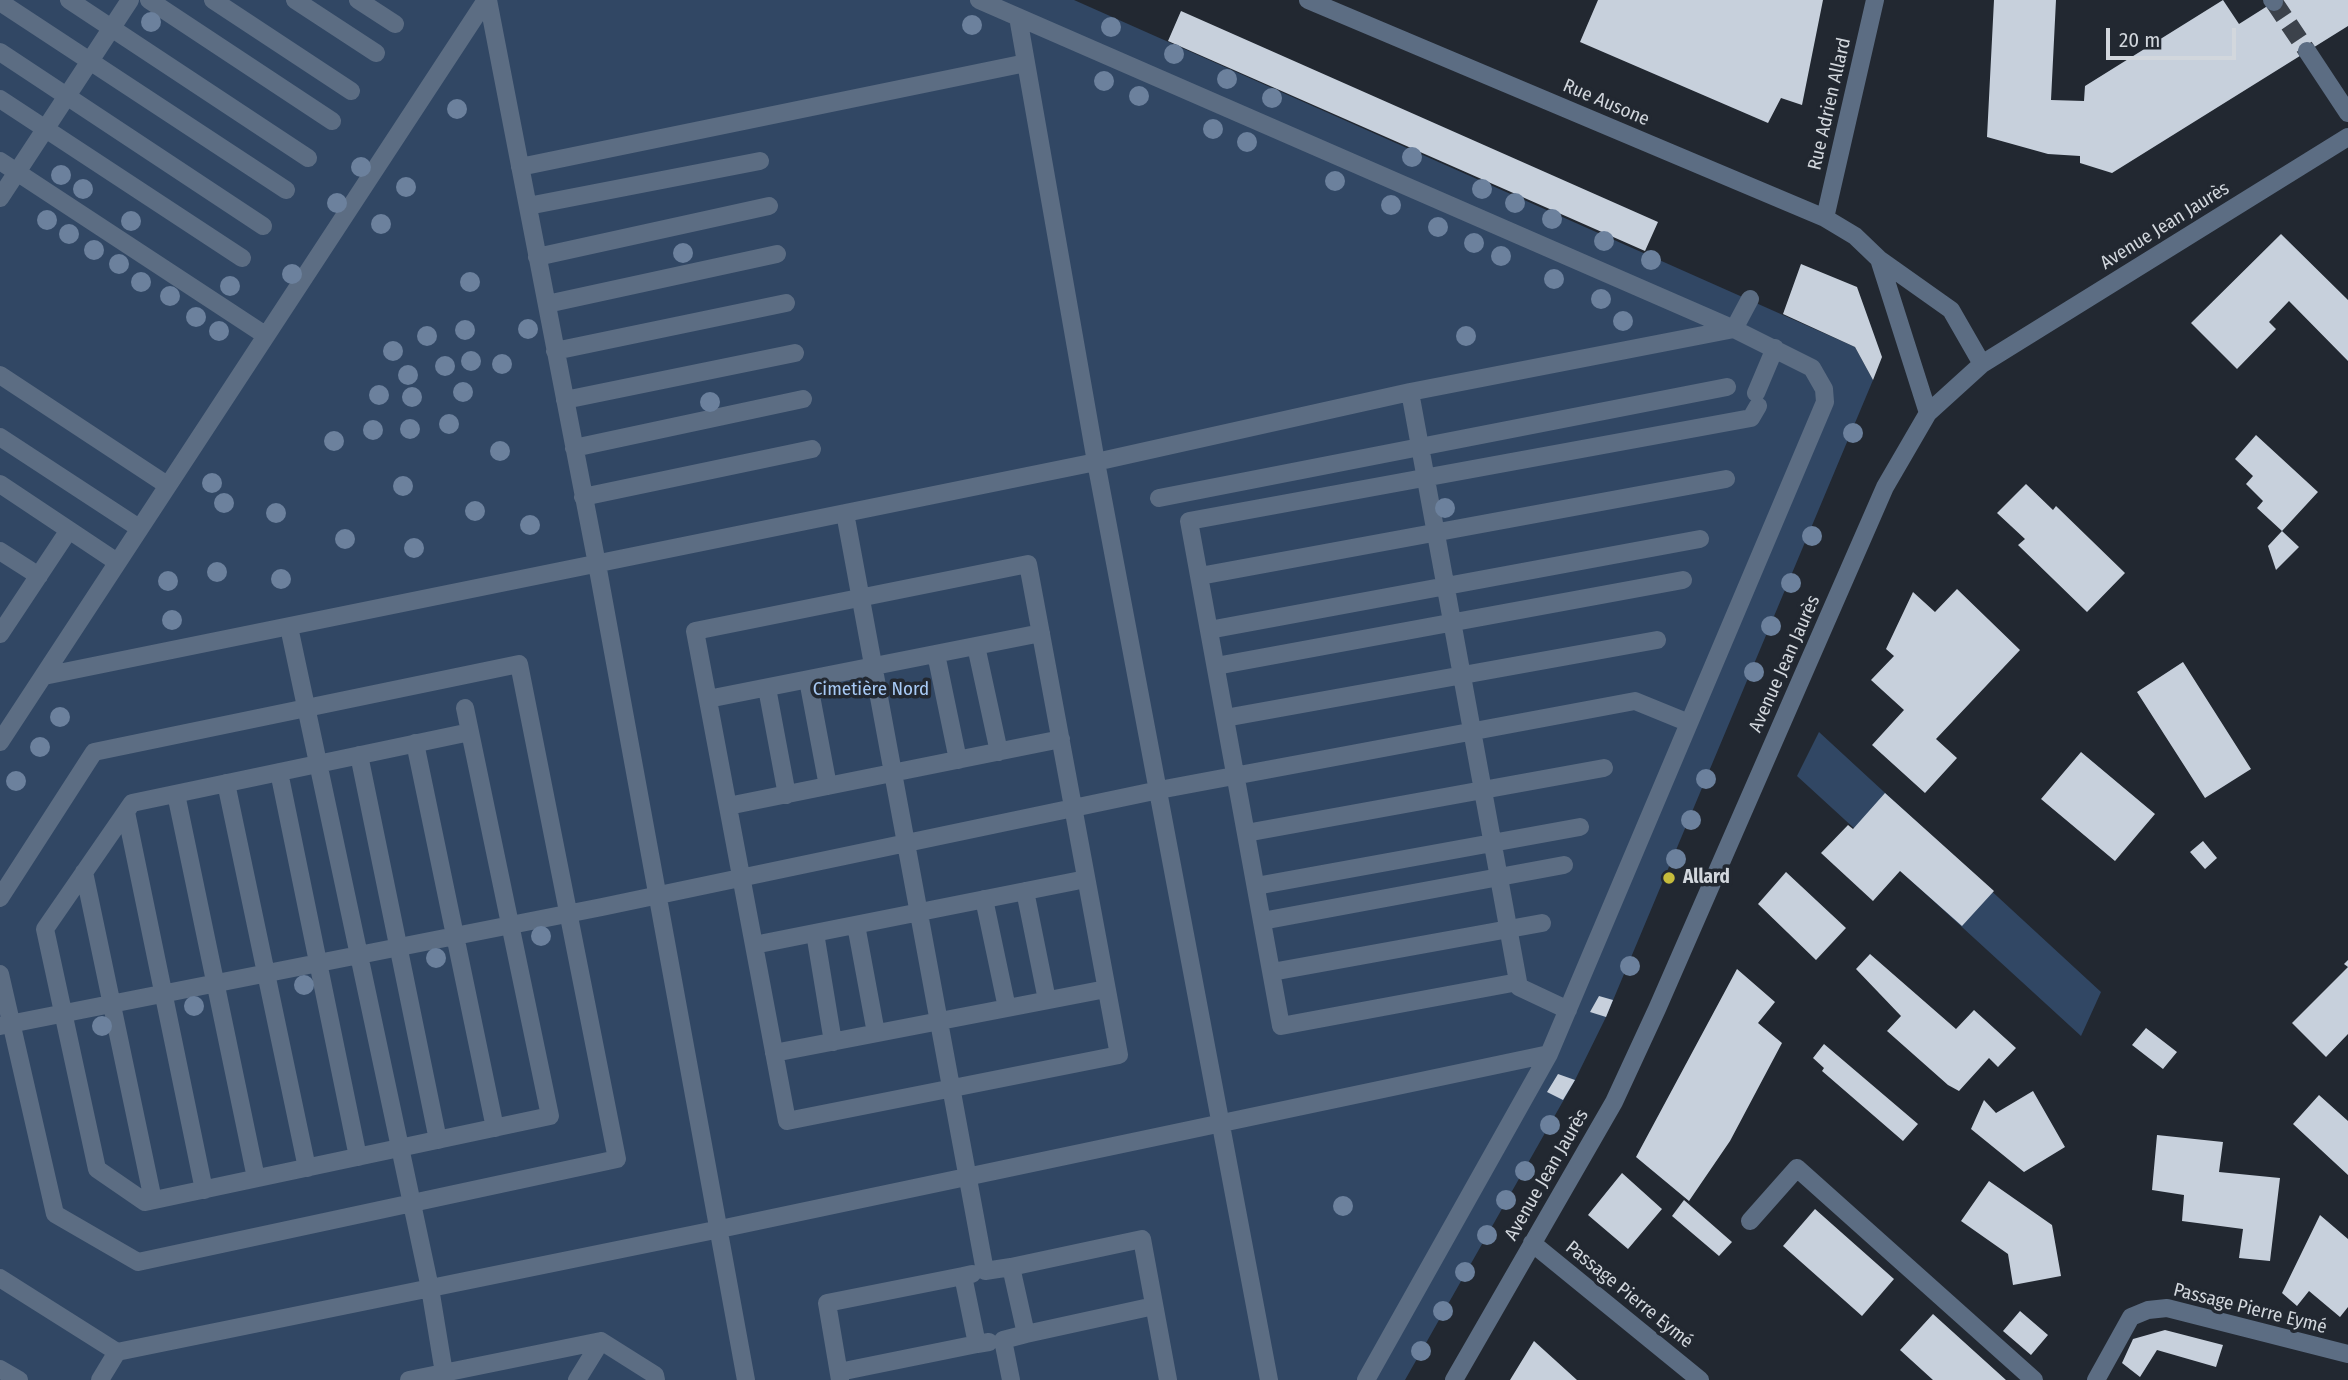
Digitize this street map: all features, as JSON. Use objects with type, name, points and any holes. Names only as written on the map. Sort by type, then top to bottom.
[{"type":"street","points":[[69,0],[307,158]]},
{"type":"street","points":[[0,198],[130,0]]},
{"type":"street","points":[[149,0],[332,121]]},
{"type":"street","points":[[213,0],[351,91]]},
{"type":"street","points":[[295,0],[376,53]]},
{"type":"street","points":[[358,0],[395,24]]},
{"type":"street","points":[[487,0],[597,564],[746,1380]]},
{"type":"street","points":[[2,735],[44,676],[487,0]]},
{"type":"street","points":[[979,0],[1734,329],[1812,368],[1821,378],[1825,402],[1549,1054],[1366,1380]]},
{"type":"street","name":"Rue Ausone","points":[[1308,0],[1825,218],[1855,236],[1879,259],[1951,310],[1982,364]]},
{"type":"street","name":"Rue Adrien Allard","points":[[1825,218],[1875,0]]},
{"type":"street","points":[[0,2],[286,190]]},
{"type":"street","points":[[1018,17],[1096,462],[1223,1124],[1269,1380]]},
{"type":"street","points":[[2307,51],[2348,113]]},
{"type":"street","points":[[0,52],[263,226]]},
{"type":"street","points":[[520,167],[1026,63]]},
{"type":"street","points":[[0,99],[242,258]]},
{"type":"street","name":"Avenue Jean Jaurès","points":[[1454,1380],[1619,1090],[1885,487],[1928,413],[1982,364],[2348,137]]},
{"type":"street","points":[[0,161],[265,335]]},
{"type":"street","points":[[527,206],[760,161]]},
{"type":"street","points":[[537,257],[769,206]]},
{"type":"street","points":[[547,304],[777,254]]},
{"type":"street","name":"Rue Ausone","points":[[1879,259],[1928,413]]},
{"type":"street","points":[[1734,329],[1750,299]]},
{"type":"street","points":[[555,351],[786,303]]},
{"type":"street","points":[[44,676],[1096,462],[1410,392],[1734,329]]},
{"type":"street","points":[[1518,982],[1282,1026],[1189,521],[1751,418],[1774,348]]},
{"type":"street","points":[[565,400],[795,353]]},
{"type":"street","points":[[0,375],[167,485]]},
{"type":"street","points":[[1159,498],[1727,387]]},
{"type":"street","points":[[1410,392],[1519,987],[1568,1010]]},
{"type":"street","points":[[575,448],[803,399]]},
{"type":"street","points":[[0,437],[139,528]]},
{"type":"street","points":[[583,497],[812,449]]},
{"type":"street","points":[[1199,576],[1726,479]]},
{"type":"street","points":[[0,484],[117,562]]},
{"type":"street","points":[[845,513],[985,1272]]},
{"type":"street","points":[[0,634],[6,614],[38,576],[69,530]]},
{"type":"street","points":[[1209,629],[1700,539]]},
{"type":"street","points":[[0,551],[38,576]]},
{"type":"street","points":[[1028,564],[1119,1055],[787,1121],[695,631],[860,598],[1028,564]]},
{"type":"street","points":[[1216,666],[1683,580]]},
{"type":"street","points":[[289,626],[430,1288],[444,1373]]},
{"type":"street","points":[[708,699],[1041,633]]},
{"type":"street","points":[[1226,718],[1657,640]]},
{"type":"street","points":[[976,646],[999,751]]},
{"type":"street","points":[[936,654],[958,760]]},
{"type":"street","points":[[0,898],[94,752],[519,664],[617,1159],[138,1262],[55,1213],[6,1025],[0,974]]},
{"type":"street","points":[[808,680],[828,786]]},
{"type":"street","points":[[767,688],[786,794]]},
{"type":"street","points":[[6,1025],[658,896],[1073,807],[1635,701],[1689,723]]},
{"type":"street","points":[[465,708],[470,732],[510,925],[550,1116],[145,1202],[97,1170],[45,929],[132,803],[470,732]]},
{"type":"street","points":[[728,806],[1060,739]]},
{"type":"street","points":[[415,743],[495,1128]]},
{"type":"street","points":[[359,755],[438,1140]]},
{"type":"street","points":[[1246,832],[1604,768]]},
{"type":"street","points":[[279,772],[358,1157]]},
{"type":"street","points":[[226,783],[307,1168]]},
{"type":"street","points":[[176,794],[256,1178]]},
{"type":"street","points":[[126,812],[204,1190]]},
{"type":"street","points":[[1256,886],[1580,827]]},
{"type":"street","points":[[1262,920],[1564,865]]},
{"type":"street","points":[[84,872],[153,1200]]},
{"type":"street","points":[[754,945],[1086,879]]},
{"type":"street","points":[[1025,891],[1047,1000]]},
{"type":"street","points":[[984,899],[1007,1008]]},
{"type":"street","points":[[1272,972],[1542,923]]},
{"type":"street","points":[[856,925],[876,1033]]},
{"type":"street","points":[[815,933],[833,1042]]},
{"type":"street","points":[[774,1053],[1106,989]]},
{"type":"street","points":[[0,1278],[117,1352],[966,1178],[1549,1054]]},
{"type":"street","points":[[1750,1221],[1797,1168],[2034,1380]]},
{"type":"street","points":[[1154,1306],[840,1376],[827,1303],[1142,1239],[1154,1306],[1167,1380]]},
{"type":"street","name":"Passage Pierre Eymé","points":[[1532,1244],[1700,1380]]},
{"type":"street","points":[[1011,1267],[1026,1334]]},
{"type":"street","points":[[963,1276],[977,1344]]},
{"type":"street","name":"Passage Pierre Eymé","points":[[2096,1380],[2131,1317],[2148,1310],[2166,1308],[2348,1354]]},
{"type":"street","points":[[1003,1339],[1011,1380]]},
{"type":"street","points":[[409,1380],[601,1340],[654,1378]]},
{"type":"street","points":[[577,1380],[601,1340]]},
{"type":"street","points":[[100,1380],[117,1352]]},
{"type":"street","points":[[491,1380],[503,1361]]},
{"type":"street","points":[[0,1368],[19,1380]]},
{"type":"green space","name":"Cimetière Nord","points":[[0,0],[1074,0],[1855,347],[1873,380],[1606,1017],[1575,1080],[1405,1380],[0,1380]]},
{"type":"green space","points":[[1819,732],[2101,992],[2081,1036],[1797,776]]},
{"type":"building","points":[[1598,0],[1823,0],[1802,105],[1781,98],[1768,123],[1580,42]]},
{"type":"building","points":[[1994,0],[2056,0],[2051,100],[2084,101],[2085,86],[2223,0],[2239,24],[2277,0],[2348,0],[2348,26],[2112,173],[2080,163],[2080,156],[2048,154],[1987,137]]},
{"type":"building","points":[[1181,11],[1658,222],[1645,251],[1168,41]]},
{"type":"building","points":[[2281,234],[2348,300],[2348,361],[2289,301],[2269,322],[2276,329],[2237,369],[2191,323]]},
{"type":"building","points":[[1801,264],[1857,287],[1882,357],[1873,380],[1855,347],[1783,314]]},
{"type":"building","points":[[2256,435],[2318,492],[2282,531],[2257,508],[2263,501],[2246,484],[2253,476],[2235,459]]},
{"type":"building","points":[[2026,484],[2053,510],[2056,506],[2125,573],[2087,612],[2018,545],[2025,539],[1997,513]]},
{"type":"building","points":[[2282,531],[2299,547],[2276,570],[2268,546]]},
{"type":"building","points":[[1957,589],[2020,650],[1936,739],[1957,758],[1925,793],[1872,745],[1904,710],[1871,680],[1894,656],[1886,649],[1913,592],[1935,612]]},
{"type":"building","points":[[2183,662],[2251,769],[2205,798],[2137,692]]},
{"type":"building","points":[[2081,752],[2155,814],[2115,861],[2041,799]]},
{"type":"building","points":[[1885,793],[1994,891],[1962,926],[1900,871],[1873,901],[1821,853],[1848,825],[1853,829]]},
{"type":"building","points":[[2203,841],[2217,858],[2205,869],[2190,852]]},
{"type":"building","points":[[1786,872],[1846,928],[1816,960],[1758,904]]},
{"type":"building","points":[[1870,954],[1956,1029],[1974,1010],[2016,1048],[1998,1067],[1989,1058],[1959,1091],[1948,1085],[1887,1031],[1901,1016],[1856,969]]},
{"type":"building","points":[[2348,967],[2348,1034],[2326,1057],[2292,1023]]},
{"type":"building","points":[[1737,969],[1775,1002],[1758,1023],[1782,1043],[1730,1141],[1689,1201],[1636,1157]]},
{"type":"building","points":[[1599,996],[1613,1000],[1606,1017],[1590,1012]]},
{"type":"building","points":[[2146,1028],[2177,1052],[2163,1069],[2132,1045]]},
{"type":"building","points":[[1824,1044],[1918,1124],[1903,1141],[1822,1071],[1824,1068],[1813,1058]]},
{"type":"building","points":[[1558,1074],[1575,1080],[1563,1100],[1547,1092]]},
{"type":"building","points":[[2033,1091],[2065,1147],[2024,1172],[1971,1129],[1984,1100],[1996,1113]]},
{"type":"building","points":[[2319,1095],[2348,1121],[2348,1175],[2293,1124]]},
{"type":"building","points":[[2157,1135],[2223,1142],[2219,1172],[2280,1178],[2270,1261],[2239,1258],[2243,1229],[2182,1221],[2184,1195],[2152,1190]]},
{"type":"building","points":[[1622,1173],[1662,1209],[1628,1249],[1588,1215]]},
{"type":"building","points":[[1989,1181],[2052,1225],[2061,1276],[2013,1285],[2008,1254],[1961,1221]]},
{"type":"building","points":[[1684,1200],[1732,1242],[1719,1256],[1672,1216]]},
{"type":"building","points":[[1815,1209],[1894,1279],[1862,1316],[1783,1246]]},
{"type":"building","points":[[2320,1215],[2348,1239],[2348,1307],[2340,1317],[2309,1291],[2297,1306],[2282,1293]]},
{"type":"building","points":[[2020,1311],[2048,1335],[2031,1355],[2003,1331]]},
{"type":"building","points":[[1933,1314],[2006,1380],[1933,1380],[1900,1350]]},
{"type":"building","points":[[2165,1330],[2223,1345],[2216,1367],[2157,1350],[2140,1377],[2122,1363],[2133,1339]]},
{"type":"building","points":[[1534,1341],[1577,1380],[1510,1380]]},
{"type":"tunnel","points":[[2274,2],[2307,51]]},
{"type":"place","name":"Allard","points":[[1669,878]]}]
